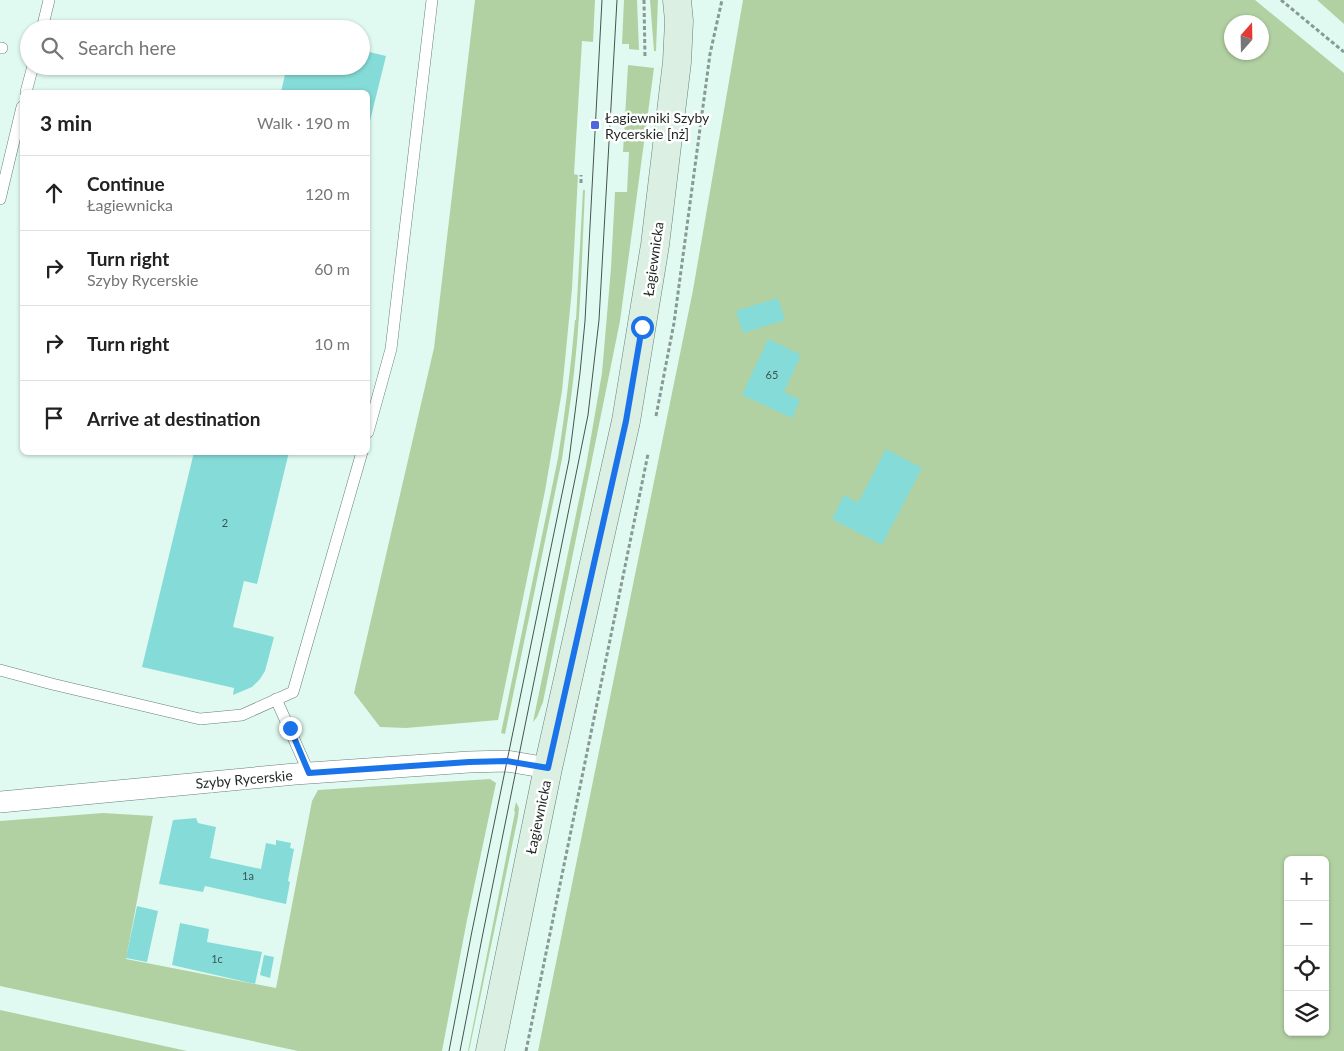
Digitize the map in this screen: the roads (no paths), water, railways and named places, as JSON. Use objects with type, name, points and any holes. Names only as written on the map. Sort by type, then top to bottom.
[{"type":"main road","name":"Łagiewnicka","points":[[490,1051],[548,768],[626,421],[656,245],[677,62],[680,7]]},
{"type":"street","name":"Szyby Rycerskie","points":[[0,802],[309,773],[469,762],[507,761],[548,768]]},
{"type":"lane","points":[[44,20],[49,0]]},
{"type":"lane","points":[[370,425],[391,349],[432,0]]},
{"type":"lane","points":[[27,90],[31,75]]},
{"type":"lane","points":[[0,199],[20,116]]},
{"type":"lane","points":[[0,670],[200,719],[242,715],[293,692],[361,455]]},
{"type":"lane","points":[[276,699],[309,773]]},
{"type":"tram line","points":[[449,1051],[569,460],[585,321],[602,0]]},
{"type":"tram line","points":[[460,1051],[588,415],[599,320],[617,0]]},
{"type":"place","name":"Łagiewniki Szyby Rycerskie [nż]","points":[[595,125]]}]
